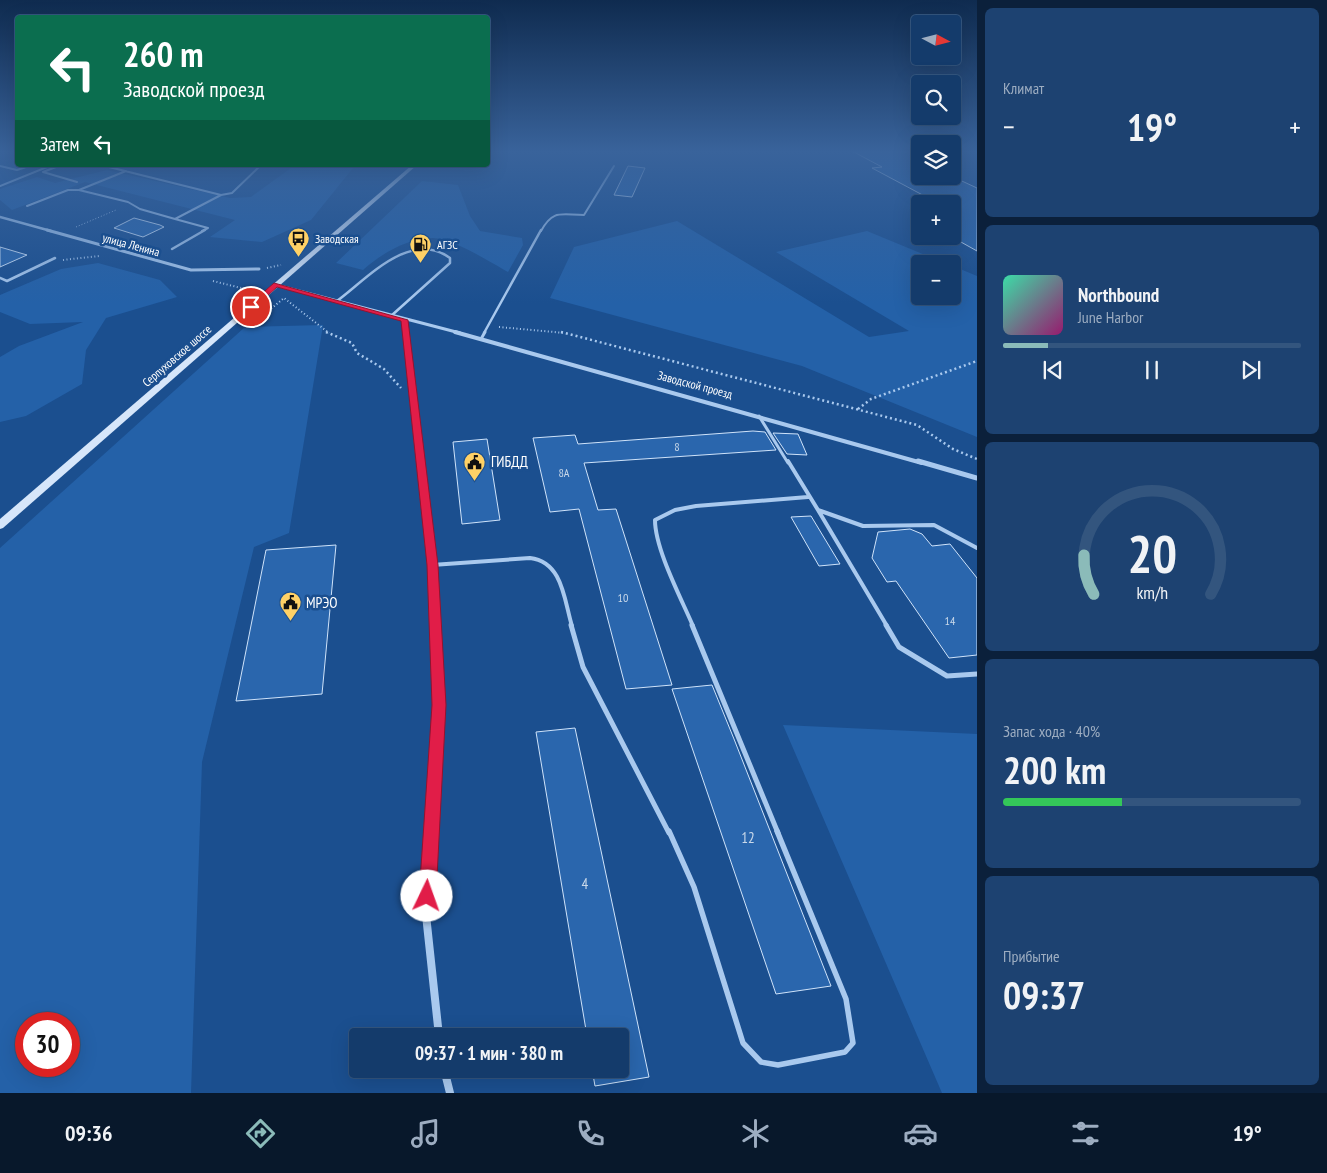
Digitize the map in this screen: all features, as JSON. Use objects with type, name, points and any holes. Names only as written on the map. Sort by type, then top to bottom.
[{"type":"main road","name":"Серпуховское шоссе","points":[[0,525],[373,201]]},
{"type":"street","name":"улица Ленина","points":[[0,217],[191,270],[259,269]]},
{"type":"street","name":"Заводской проезд","points":[[276,285],[481,339],[977,478]]},
{"type":"street","points":[[404,320],[432,565],[439,705],[426,915],[438,1028]]},
{"type":"street","points":[[446,1078],[450,1093]]},
{"type":"lane","points":[[27,206],[40,201]]},
{"type":"lane","points":[[120,201],[140,209],[208,228],[172,249]]},
{"type":"lane","points":[[175,219],[209,201]]},
{"type":"lane","points":[[481,339],[548,218],[553,216],[584,215],[593,201]]},
{"type":"lane","points":[[337,301],[403,253],[419,248],[446,254],[450,258],[450,263],[391,316]]},
{"type":"lane","points":[[0,278],[7,281],[55,258]]},
{"type":"lane","points":[[759,416],[808,497],[818,510],[899,647],[947,676],[977,674]]},
{"type":"lane","points":[[432,565],[530,558],[540,559],[554,568],[563,592],[583,667],[662,816],[694,888],[743,1043],[760,1062],[778,1065],[825,1058],[845,1052],[853,1043],[846,1000],[655,530],[655,520],[675,510],[808,497]]},
{"type":"lane","points":[[818,510],[863,526],[934,525],[977,548]]},
{"type":"path","points":[[60,234],[131,204]]},
{"type":"path","points":[[59,261],[127,253]]},
{"type":"path","points":[[213,281],[266,294]]},
{"type":"path","points":[[255,322],[284,298],[326,332],[352,343],[357,353],[384,369],[397,386],[413,397]]},
{"type":"path","points":[[488,326],[556,331],[917,425],[953,449],[977,459]]},
{"type":"path","points":[[857,410],[871,398],[977,361]]},
{"type":"shaded area","points":[[1,201],[35,201],[12,210]]},
{"type":"shaded area","points":[[160,201],[326,201],[311,220],[262,242],[210,237],[235,220]]},
{"type":"shaded area","points":[[401,201],[464,201],[470,216],[480,231],[522,238],[523,245],[508,272],[460,246],[433,238],[414,241],[395,248],[363,270],[336,263]]},
{"type":"shaded area","points":[[677,221],[869,337],[909,331],[776,252],[867,231],[925,255],[911,255],[911,305],[961,305],[961,269],[977,276],[977,437],[802,366],[550,298],[574,247]]},
{"type":"shaded area","points":[[98,263],[160,280],[177,297],[106,318],[86,350],[82,384],[26,416],[0,422],[0,357],[19,346],[83,322],[30,324],[0,312],[0,295],[61,269]]},
{"type":"shaded area","points":[[323,325],[289,533],[254,547],[202,762],[191,1093],[0,1093],[0,548],[245,327]]},
{"type":"shaded area","points":[[783,725],[977,734],[977,1093],[942,1093]]},
{"type":"building","points":[[961,201],[977,201],[977,251],[961,242]]},
{"type":"building","points":[[134,218],[164,227],[143,237],[114,228]]},
{"type":"building","points":[[0,247],[27,255],[0,267]]},
{"type":"building","points":[[753,431],[765,432],[776,450],[584,463],[598,510],[616,509],[672,685],[626,689],[579,509],[550,512],[533,438],[575,435],[578,444]]},
{"type":"building","points":[[773,433],[798,434],[807,455],[787,454]]},
{"type":"building","name":"ГИБДД","points":[[487,439],[500,520],[462,524],[453,442]]},
{"type":"building","points":[[811,516],[840,564],[819,566],[791,517]]},
{"type":"building","points":[[910,529],[922,534],[932,546],[950,544],[977,578],[977,655],[949,658],[896,581],[887,582],[872,558],[878,532]]},
{"type":"building","name":"МРЭО","points":[[336,545],[322,694],[236,701],[266,550]]},
{"type":"building","points":[[712,685],[831,986],[776,994],[672,689]]},
{"type":"building","points":[[575,728],[649,1077],[595,1086],[594,1078],[629,1078],[629,1028],[586,1028],[536,732]]},
{"type":"place","name":"Заводская","points":[[299,258]]},
{"type":"place","name":"АГЗС","points":[[421,264]]},
{"type":"place","name":"ГИБДД","points":[[475,481]]},
{"type":"place","name":"МРЭО","points":[[290,622]]},
{"type":"route","points":[[251,307],[276,285],[404,320],[432,565],[439,705],[427,896]]}]
